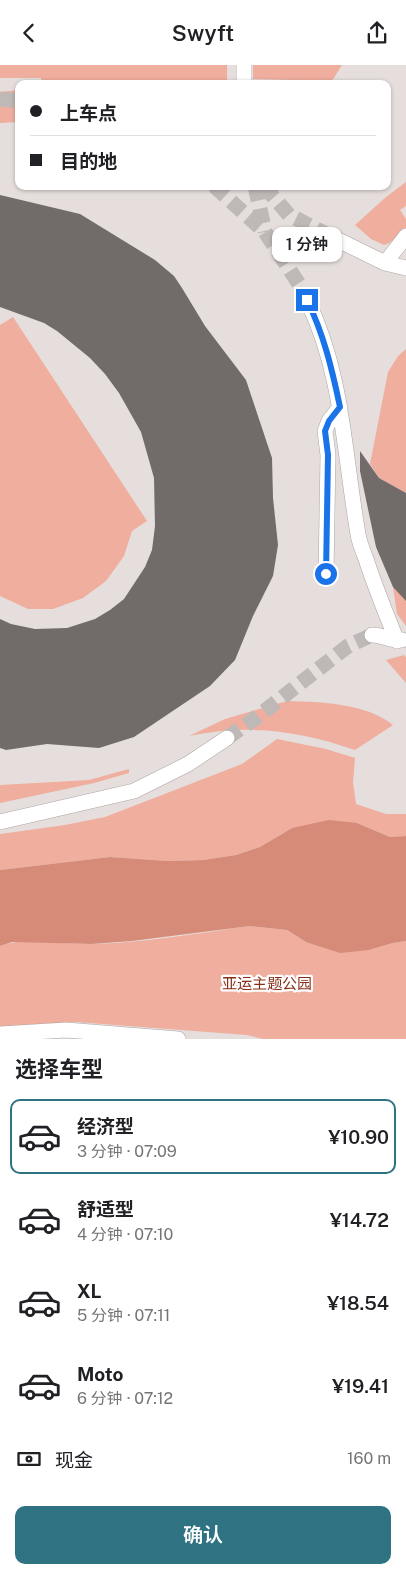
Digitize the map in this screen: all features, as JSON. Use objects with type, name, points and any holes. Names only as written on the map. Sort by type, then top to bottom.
[{"type":"street","points":[[244,65],[244,80]]},
{"type":"street","points":[[330,236],[385,263],[406,269]]},
{"type":"street","points":[[385,263],[406,236]]},
{"type":"street","points":[[307,300],[319,325],[332,366],[340,407],[358,536],[370,574],[402,640]]},
{"type":"street","points":[[326,574],[328,455],[325,431],[329,421],[340,407]]},
{"type":"street","points":[[372,635],[382,635],[402,640]]},
{"type":"street","points":[[0,822],[134,791],[188,764],[227,738]]},
{"type":"street","points":[[0,1034],[66,1030],[178,1039]]},
{"type":"green space","points":[[0,65],[227,65],[227,80],[41,80],[41,78],[0,78]]},
{"type":"green space","points":[[253,65],[342,65],[333,80],[253,79]]},
{"type":"green space","points":[[15,90],[15,122],[0,123],[0,92]]},
{"type":"green space","points":[[406,182],[406,206],[400,210],[406,219],[406,231],[384,245],[371,239],[355,225]]},
{"type":"green space","points":[[13,317],[147,521],[132,531],[124,556],[106,581],[83,598],[53,609],[28,609],[0,596],[0,325]]},
{"type":"green space","points":[[406,349],[406,493],[379,478],[370,464],[388,372],[398,356]]},
{"type":"green space","points":[[393,587],[406,599],[406,626],[397,614]]},
{"type":"green space","points":[[404,655],[406,657],[406,683],[386,660]]},
{"type":"green space","points":[[287,701],[328,703],[357,708],[370,712],[393,725],[355,750],[313,738],[273,731],[232,730],[189,736],[225,719]]},
{"type":"green space","points":[[277,739],[326,749],[355,758],[353,782],[356,804],[386,814],[406,814],[406,836],[390,837],[357,823],[292,828],[260,847],[236,855],[203,860],[168,861],[110,857],[0,870],[0,834],[65,825],[105,817],[242,764]]},
{"type":"green space","points":[[129,769],[129,773],[94,783],[0,803],[0,785],[89,780]]},
{"type":"green space","name":"亚运主题公园","points":[[250,926],[287,930],[306,942],[369,950],[406,941],[406,1039],[263,1039],[247,1035],[76,1022],[0,1027],[0,946],[33,941],[80,944],[131,942]]},
{"type":"shaded area","points":[[329,820],[357,823],[390,837],[406,836],[406,941],[369,950],[340,953],[306,942],[287,930],[250,926],[132,941],[91,944],[12,942],[0,946],[0,870],[110,857],[168,861],[203,860],[236,855],[260,847],[292,828]]},
{"type":"building","points":[[0,195],[80,214],[155,260],[174,276],[205,326],[246,380],[272,458],[273,498],[278,545],[273,576],[253,616],[235,660],[210,686],[134,737],[99,748],[47,744],[6,750],[0,748],[0,619],[11,624],[35,629],[67,628],[95,619],[124,599],[145,567],[152,550],[155,526],[154,478],[141,432],[119,393],[105,374],[90,358],[57,331],[44,323],[0,307]]},
{"type":"building","points":[[360,451],[379,478],[406,493],[406,601],[393,587],[376,547],[360,471]]},
{"type":"tunnel","points":[[0,99],[15,101]]},
{"type":"tunnel","points":[[218,190],[265,232],[299,284],[307,300]]},
{"type":"tunnel","points":[[256,190],[265,232]]},
{"type":"tunnel","points":[[267,190],[289,215],[330,236]]},
{"type":"tunnel","points":[[227,738],[348,646],[372,635]]},
{"type":"route","points":[[307,300],[319,325],[332,366],[340,407],[329,421],[325,431],[328,455],[326,574]]}]
